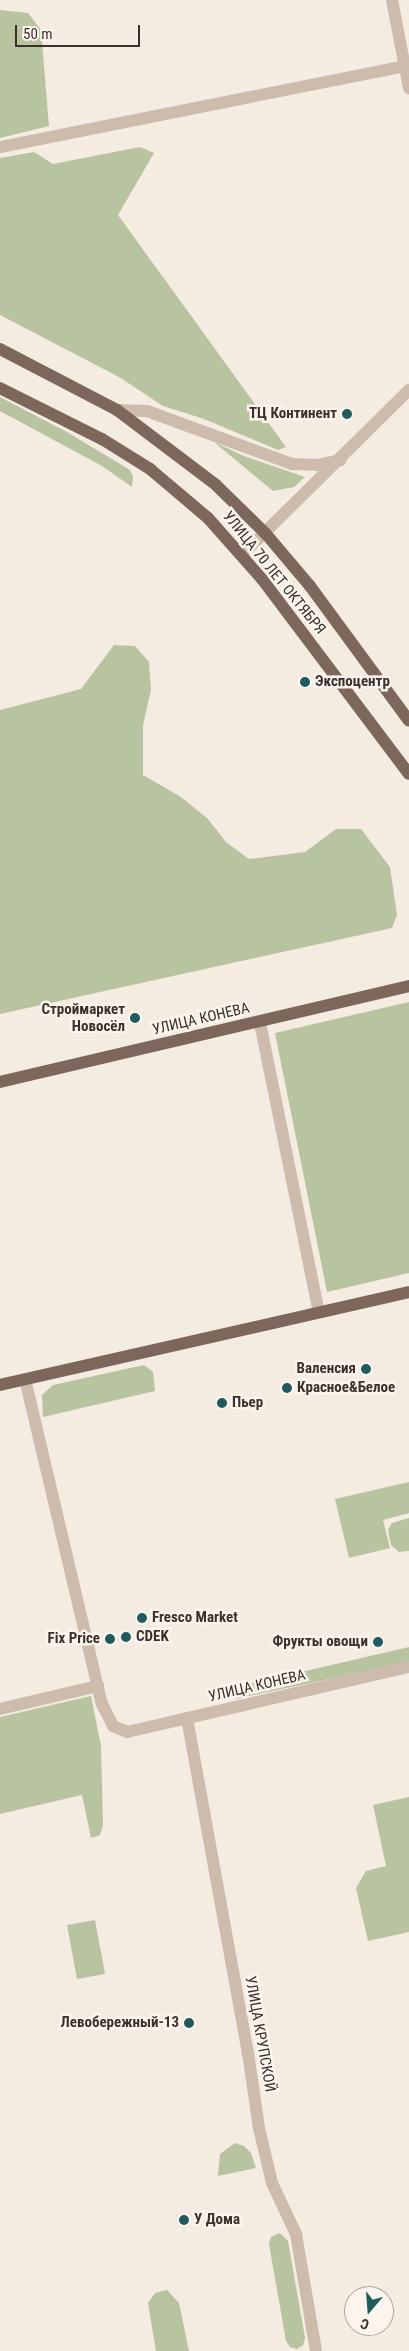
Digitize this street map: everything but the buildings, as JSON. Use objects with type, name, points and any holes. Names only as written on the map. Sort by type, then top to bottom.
[{"type":"main road","name":"УЛИЦА 70 ЛЕТ ОКТЯБРЯ","points":[[1,349],[117,410],[216,485],[266,534],[310,586],[409,722]]},
{"type":"main road","name":"УЛИЦА 70 ЛЕТ ОКТЯБРЯ","points":[[0,388],[102,439],[150,469],[203,513],[242,555],[409,774]]},
{"type":"main road","name":"УЛИЦА КОНЕВА","points":[[0,1082],[260,1023],[409,986]]},
{"type":"main road","points":[[0,1385],[409,1292]]},
{"type":"street","points":[[392,0],[409,88]]},
{"type":"street","points":[[0,147],[405,66]]},
{"type":"street","points":[[242,555],[266,534],[407,396]]},
{"type":"street","points":[[117,410],[148,411],[292,464],[317,465],[340,460]]},
{"type":"street","points":[[260,1023],[319,1312]]},
{"type":"street","points":[[0,1708],[98,1686],[26,1379]]},
{"type":"street","name":"УЛИЦА КОНЕВА","points":[[98,1686],[102,1704],[113,1726],[127,1732],[409,1667]]},
{"type":"street","name":"УЛИЦА КРУПСКОЙ","points":[[187,1718],[248,2053],[259,2128],[272,2183],[296,2234],[316,2351]]},
{"type":"green space","points":[[0,10],[28,13],[41,30],[49,126],[0,138]]},
{"type":"green space","points":[[140,147],[154,153],[118,215],[286,447],[278,450],[204,419],[163,406],[119,377],[0,315],[0,158],[34,152],[53,164]]},
{"type":"green space","points":[[0,397],[67,432],[130,470],[133,476],[132,487],[102,466],[0,411]]},
{"type":"green space","points":[[214,442],[244,456],[305,477],[294,487],[273,491]]},
{"type":"green space","points":[[114,645],[135,646],[149,662],[151,690],[143,725],[143,775],[181,797],[208,819],[226,842],[249,859],[305,852],[336,829],[361,829],[390,867],[397,915],[392,928],[0,1014],[0,710],[81,689]]},
{"type":"green space","points":[[409,1002],[409,1273],[327,1292],[275,1033]]},
{"type":"green space","points":[[144,1365],[153,1372],[155,1391],[43,1417],[42,1395],[53,1385]]},
{"type":"green space","points":[[409,1482],[409,1513],[383,1520],[390,1548],[349,1558],[335,1499]]},
{"type":"green space","points":[[409,1518],[409,1551],[399,1552],[391,1545],[388,1530],[392,1523]]},
{"type":"green space","points":[[409,1647],[409,1662],[235,1699],[232,1688]]},
{"type":"green space","points":[[91,1696],[101,1746],[103,1825],[100,1835],[91,1838],[82,1795],[0,1814],[0,1717]]},
{"type":"green space","points":[[409,1797],[409,1932],[368,1941],[356,1888],[366,1871],[386,1866],[373,1805]]},
{"type":"green space","points":[[95,1920],[105,1974],[77,1979],[67,1925]]},
{"type":"green space","points":[[235,2143],[244,2146],[251,2153],[256,2168],[218,2176],[220,2154]]},
{"type":"green space","points":[[280,2233],[288,2241],[305,2338],[303,2345],[297,2349],[290,2347],[286,2341],[269,2244],[271,2237]]},
{"type":"green space","points":[[167,2290],[179,2303],[189,2351],[156,2351],[148,2303],[155,2293]]},
{"type":"place","name":"ТЦ Континент","points":[[347,414]]},
{"type":"place","name":"Экспоцентр","points":[[305,682]]},
{"type":"place","name":"Строймаркет Новосёл","points":[[135,1018]]},
{"type":"place","name":"Валенсия","points":[[366,1369]]},
{"type":"place","name":"Красное&Белое","points":[[287,1388]]},
{"type":"place","name":"Пьер","points":[[222,1403]]},
{"type":"place","name":"Fresco Market","points":[[142,1618]]},
{"type":"place","name":"CDEK","points":[[126,1637]]},
{"type":"place","name":"Fix Price","points":[[110,1639]]},
{"type":"place","name":"Фрукты овощи","points":[[378,1642]]},
{"type":"place","name":"Левобережный-13","points":[[189,2023]]},
{"type":"place","name":"У Дома","points":[[184,2220]]}]
